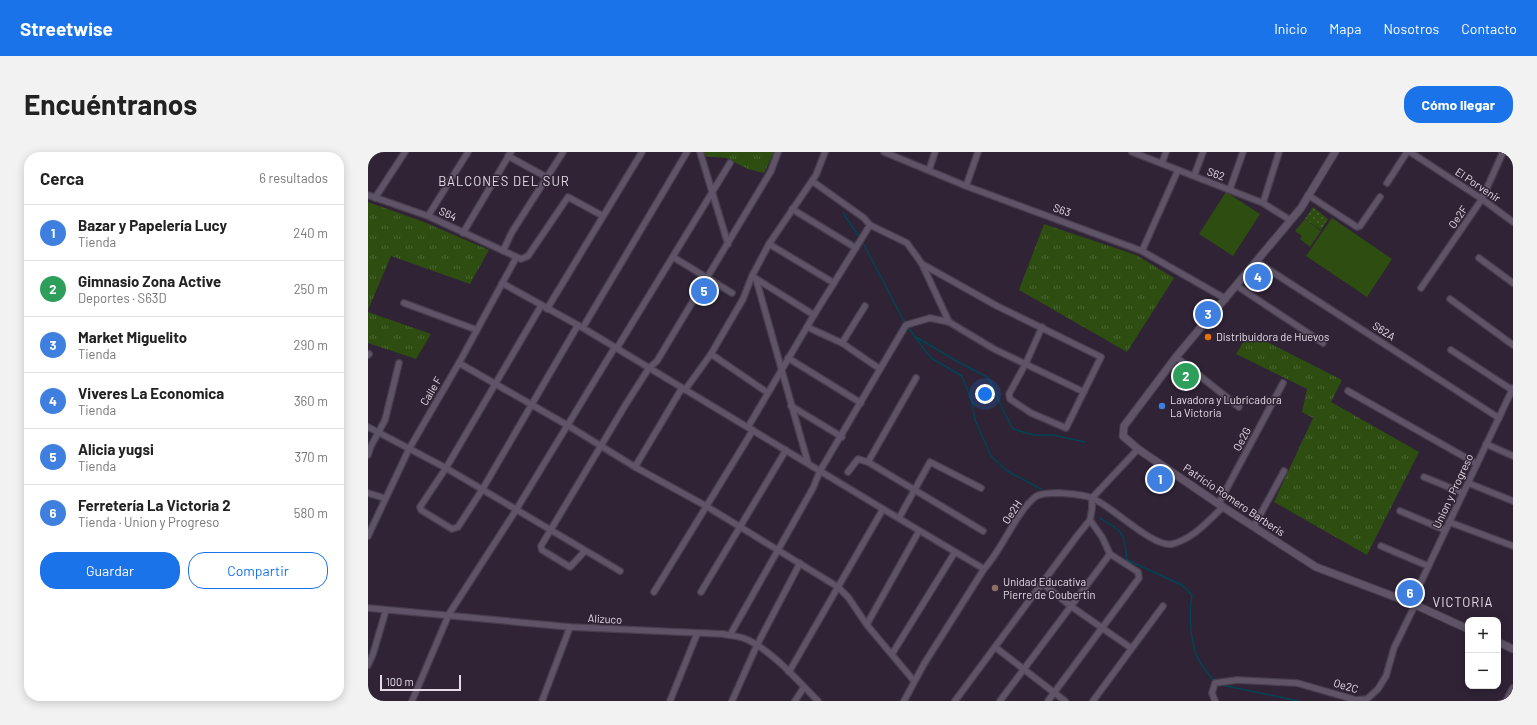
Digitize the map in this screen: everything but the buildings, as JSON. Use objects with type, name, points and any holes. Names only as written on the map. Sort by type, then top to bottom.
[{"type":"street","points":[[375,198],[405,152]]},
{"type":"street","points":[[428,216],[467,152]]},
{"type":"street","points":[[503,251],[512,232],[548,178],[563,152]]},
{"type":"street","points":[[547,309],[642,152]]},
{"type":"street","points":[[585,324],[687,152]]},
{"type":"street","points":[[700,152],[728,244]]},
{"type":"street","points":[[585,551],[572,567],[568,567],[541,548],[550,529],[649,368],[657,361],[728,244],[771,171],[778,152]]},
{"type":"street","points":[[635,467],[683,389],[711,354],[743,299],[769,244],[812,180],[825,152]]},
{"type":"street","name":"S63","points":[[884,152],[966,186],[1142,251],[1226,299]]},
{"type":"street","points":[[929,170],[935,152]]},
{"type":"street","points":[[966,186],[978,152]]},
{"type":"street","name":"S62","points":[[1132,152],[1263,203],[1290,220]]},
{"type":"street","points":[[1162,163],[1166,152]]},
{"type":"street","points":[[1194,176],[1203,152]]},
{"type":"street","points":[[1230,189],[1243,152]]},
{"type":"street","points":[[1263,203],[1279,152]]},
{"type":"street","name":"Patricio Romero Barberis","points":[[1335,152],[1308,195],[1290,220],[1257,262],[1176,357],[1123,429],[1123,436],[1138,449],[1316,567],[1413,604],[1465,628]]},
{"type":"street","points":[[1388,183],[1407,152]]},
{"type":"street","name":"El Porvenir","points":[[1410,152],[1482,199],[1513,222]]},
{"type":"street","name":"Oe2F","points":[[1421,288],[1482,199],[1503,152]]},
{"type":"street","points":[[463,233],[510,154],[548,178]]},
{"type":"street","points":[[412,701],[449,614],[516,510],[567,425],[730,163]]},
{"type":"street","points":[[1142,251],[1178,170]]},
{"type":"street","points":[[812,180],[864,218],[870,225],[907,243],[922,264],[949,322]]},
{"type":"street","name":"S64","points":[[368,195],[428,216],[516,258]]},
{"type":"street","points":[[1308,195],[1352,226],[1356,227],[1360,226],[1380,198]]},
{"type":"street","points":[[516,258],[521,260],[528,256],[568,197],[603,216]]},
{"type":"street","points":[[792,209],[856,248]]},
{"type":"street","points":[[654,592],[706,506],[780,371],[870,225]]},
{"type":"street","points":[[769,244],[834,283]]},
{"type":"street","points":[[673,256],[732,293]]},
{"type":"street","name":"Calle F","points":[[368,536],[384,498],[409,448],[459,363],[516,258]]},
{"type":"street","points":[[1479,258],[1513,283]]},
{"type":"street","name":"S62A","points":[[1257,262],[1499,418]]},
{"type":"street","points":[[922,264],[997,306],[1042,328],[1101,357],[1066,428],[1031,413],[1010,399],[1009,394],[1026,364],[1042,328]]},
{"type":"street","points":[[754,277],[814,315]]},
{"type":"street","points":[[754,277],[780,371],[808,463]]},
{"type":"street","points":[[502,283],[541,306],[578,325],[808,463],[883,510],[984,568]]},
{"type":"street","points":[[1237,286],[1322,343]]},
{"type":"street","points":[[1450,299],[1513,345]]},
{"type":"street","points":[[404,303],[477,330]]},
{"type":"street","points":[[541,306],[446,468],[420,507],[421,510],[452,529],[458,527],[482,490],[578,325]]},
{"type":"street","points":[[842,343],[865,306]]},
{"type":"street","points":[[730,635],[813,488],[820,471],[842,437],[906,325],[930,318],[949,322],[994,349],[1084,392]]},
{"type":"street","points":[[807,327],[842,343],[880,369]]},
{"type":"street","points":[[1452,350],[1512,389]]},
{"type":"street","points":[[711,354],[768,393]]},
{"type":"street","points":[[1176,357],[1240,407]]},
{"type":"street","points":[[788,358],[861,403]]},
{"type":"street","points":[[368,455],[370,446],[380,432],[385,420],[399,363]]},
{"type":"street","points":[[459,363],[567,425],[635,467],[706,506],[838,587],[848,597],[867,624],[914,681]]},
{"type":"street","points":[[868,462],[916,378]]},
{"type":"street","name":"Oe2G","points":[[1221,505],[1283,384]]},
{"type":"street","name":"Union y Progreso","points":[[1413,604],[1428,566],[1512,389]]},
{"type":"street","points":[[1348,391],[1477,464]]},
{"type":"street","points":[[791,406],[842,437]]},
{"type":"street","points":[[368,427],[446,468],[620,571]]},
{"type":"street","points":[[1486,444],[1513,456]]},
{"type":"street","points":[[955,701],[1090,520],[1092,498],[1138,449]]},
{"type":"street","points":[[701,592],[786,450]]},
{"type":"street","points":[[848,472],[858,459],[868,462],[983,531]]},
{"type":"street","points":[[899,518],[930,462],[981,488]]},
{"type":"street","points":[[1254,526],[1284,471]]},
{"type":"street","points":[[1424,477],[1463,493]]},
{"type":"street","points":[[1468,483],[1513,501]]},
{"type":"street","name":"Oe2H","points":[[904,701],[914,681],[984,568],[994,558],[1026,507],[1036,495],[1053,493],[1072,494],[1092,498],[1124,518],[1149,537],[1161,543],[1171,544],[1188,538],[1201,528],[1221,505]]},
{"type":"street","points":[[368,494],[384,498]]},
{"type":"street","points":[[788,672],[883,510]]},
{"type":"street","points":[[1400,512],[1445,530]]},
{"type":"street","points":[[1048,701],[1139,576],[1138,572],[1110,554],[1102,537],[1090,520]]},
{"type":"street","points":[[1449,522],[1513,546]]},
{"type":"street","points":[[867,624],[919,531]]},
{"type":"street","points":[[1381,546],[1428,566]]},
{"type":"street","points":[[892,654],[955,552]]},
{"type":"street","points":[[1000,701],[1072,607],[1110,554]]},
{"type":"street","points":[[732,701],[757,645],[800,563]]},
{"type":"street","points":[[1043,584],[1072,607],[1132,648]]},
{"type":"street","name":"Oe2C","points":[[1215,701],[1212,693],[1215,683],[1237,680],[1297,683],[1356,700],[1367,699],[1378,689],[1386,676],[1394,648],[1413,604]]},
{"type":"street","points":[[1093,701],[1163,606]]},
{"type":"street","name":"Alizuco","points":[[368,608],[449,614],[570,627],[730,635],[749,640],[757,645],[818,701]]},
{"type":"street","points":[[368,665],[373,654],[386,610]]},
{"type":"street","points":[[542,701],[570,627]]},
{"type":"street","points":[[670,701],[697,634]]},
{"type":"street","points":[[1501,643],[1513,649]]},
{"type":"street","points":[[994,647],[1065,701]]},
{"type":"street","points":[[795,701],[804,687]]},
{"type":"street","points":[[1506,701],[1513,688]]},
{"type":"green space","points":[[700,152],[774,152],[764,173],[748,169],[726,158],[702,156]]},
{"type":"green space","points":[[1226,192],[1260,214],[1233,256],[1199,234]]},
{"type":"green space","points":[[368,202],[424,222],[489,250],[470,284],[391,256],[368,310]]},
{"type":"green space","points":[[1313,207],[1328,219],[1321,230],[1305,219]]},
{"type":"green space","points":[[1332,218],[1392,259],[1367,297],[1306,256]]},
{"type":"green space","points":[[1305,219],[1321,231],[1310,247],[1300,239],[1302,236],[1295,231]]},
{"type":"green space","points":[[1044,224],[1136,255],[1174,278],[1127,352],[1019,290]]},
{"type":"green space","points":[[368,312],[431,334],[416,359],[368,343]]},
{"type":"green space","points":[[1249,333],[1342,380],[1331,402],[1419,452],[1367,555],[1274,502],[1313,418],[1302,412],[1307,389],[1236,354]]},
{"type":"waterway","points":[[843,213],[860,238]]},
{"type":"waterway","points":[[862,241],[905,323]]},
{"type":"waterway","points":[[907,326],[931,358],[962,376],[972,402],[975,420],[991,456],[1007,471],[1041,489]]},
{"type":"waterway","points":[[916,337],[989,378],[1013,429],[1034,435],[1053,435],[1085,442]]},
{"type":"waterway","points":[[1100,518],[1118,530],[1121,534],[1124,539],[1127,560],[1182,585],[1192,595],[1190,623],[1196,655],[1215,682]]},
{"type":"waterway","points":[[1222,685],[1298,701]]},
{"type":"place","name":"Viveres La Economica","points":[[1258,277]]},
{"type":"place","name":"Alicia yugsi","points":[[704,291]]},
{"type":"place","name":"Market Miguelito","points":[[1208,314]]},
{"type":"place","name":"Distribuidora de Huevos","points":[[1208,337]]},
{"type":"place","name":"Gimnasio Zona Active","points":[[1186,376]]},
{"type":"place","name":"Lavadora y Lubricadora La Victoria","points":[[1162,406]]},
{"type":"place","name":"Bazar y Papelería Lucy","points":[[1160,479]]},
{"type":"place","name":"Unidad Educativa Pierre de Coubertin","points":[[995,588]]},
{"type":"place","name":"Ferretería La Victoria 2","points":[[1410,593]]},
{"type":"district","name":"BALCONES DEL SUR","points":[[504,181]]},
{"type":"district","name":"VICTORIA","points":[[1463,602]]}]
